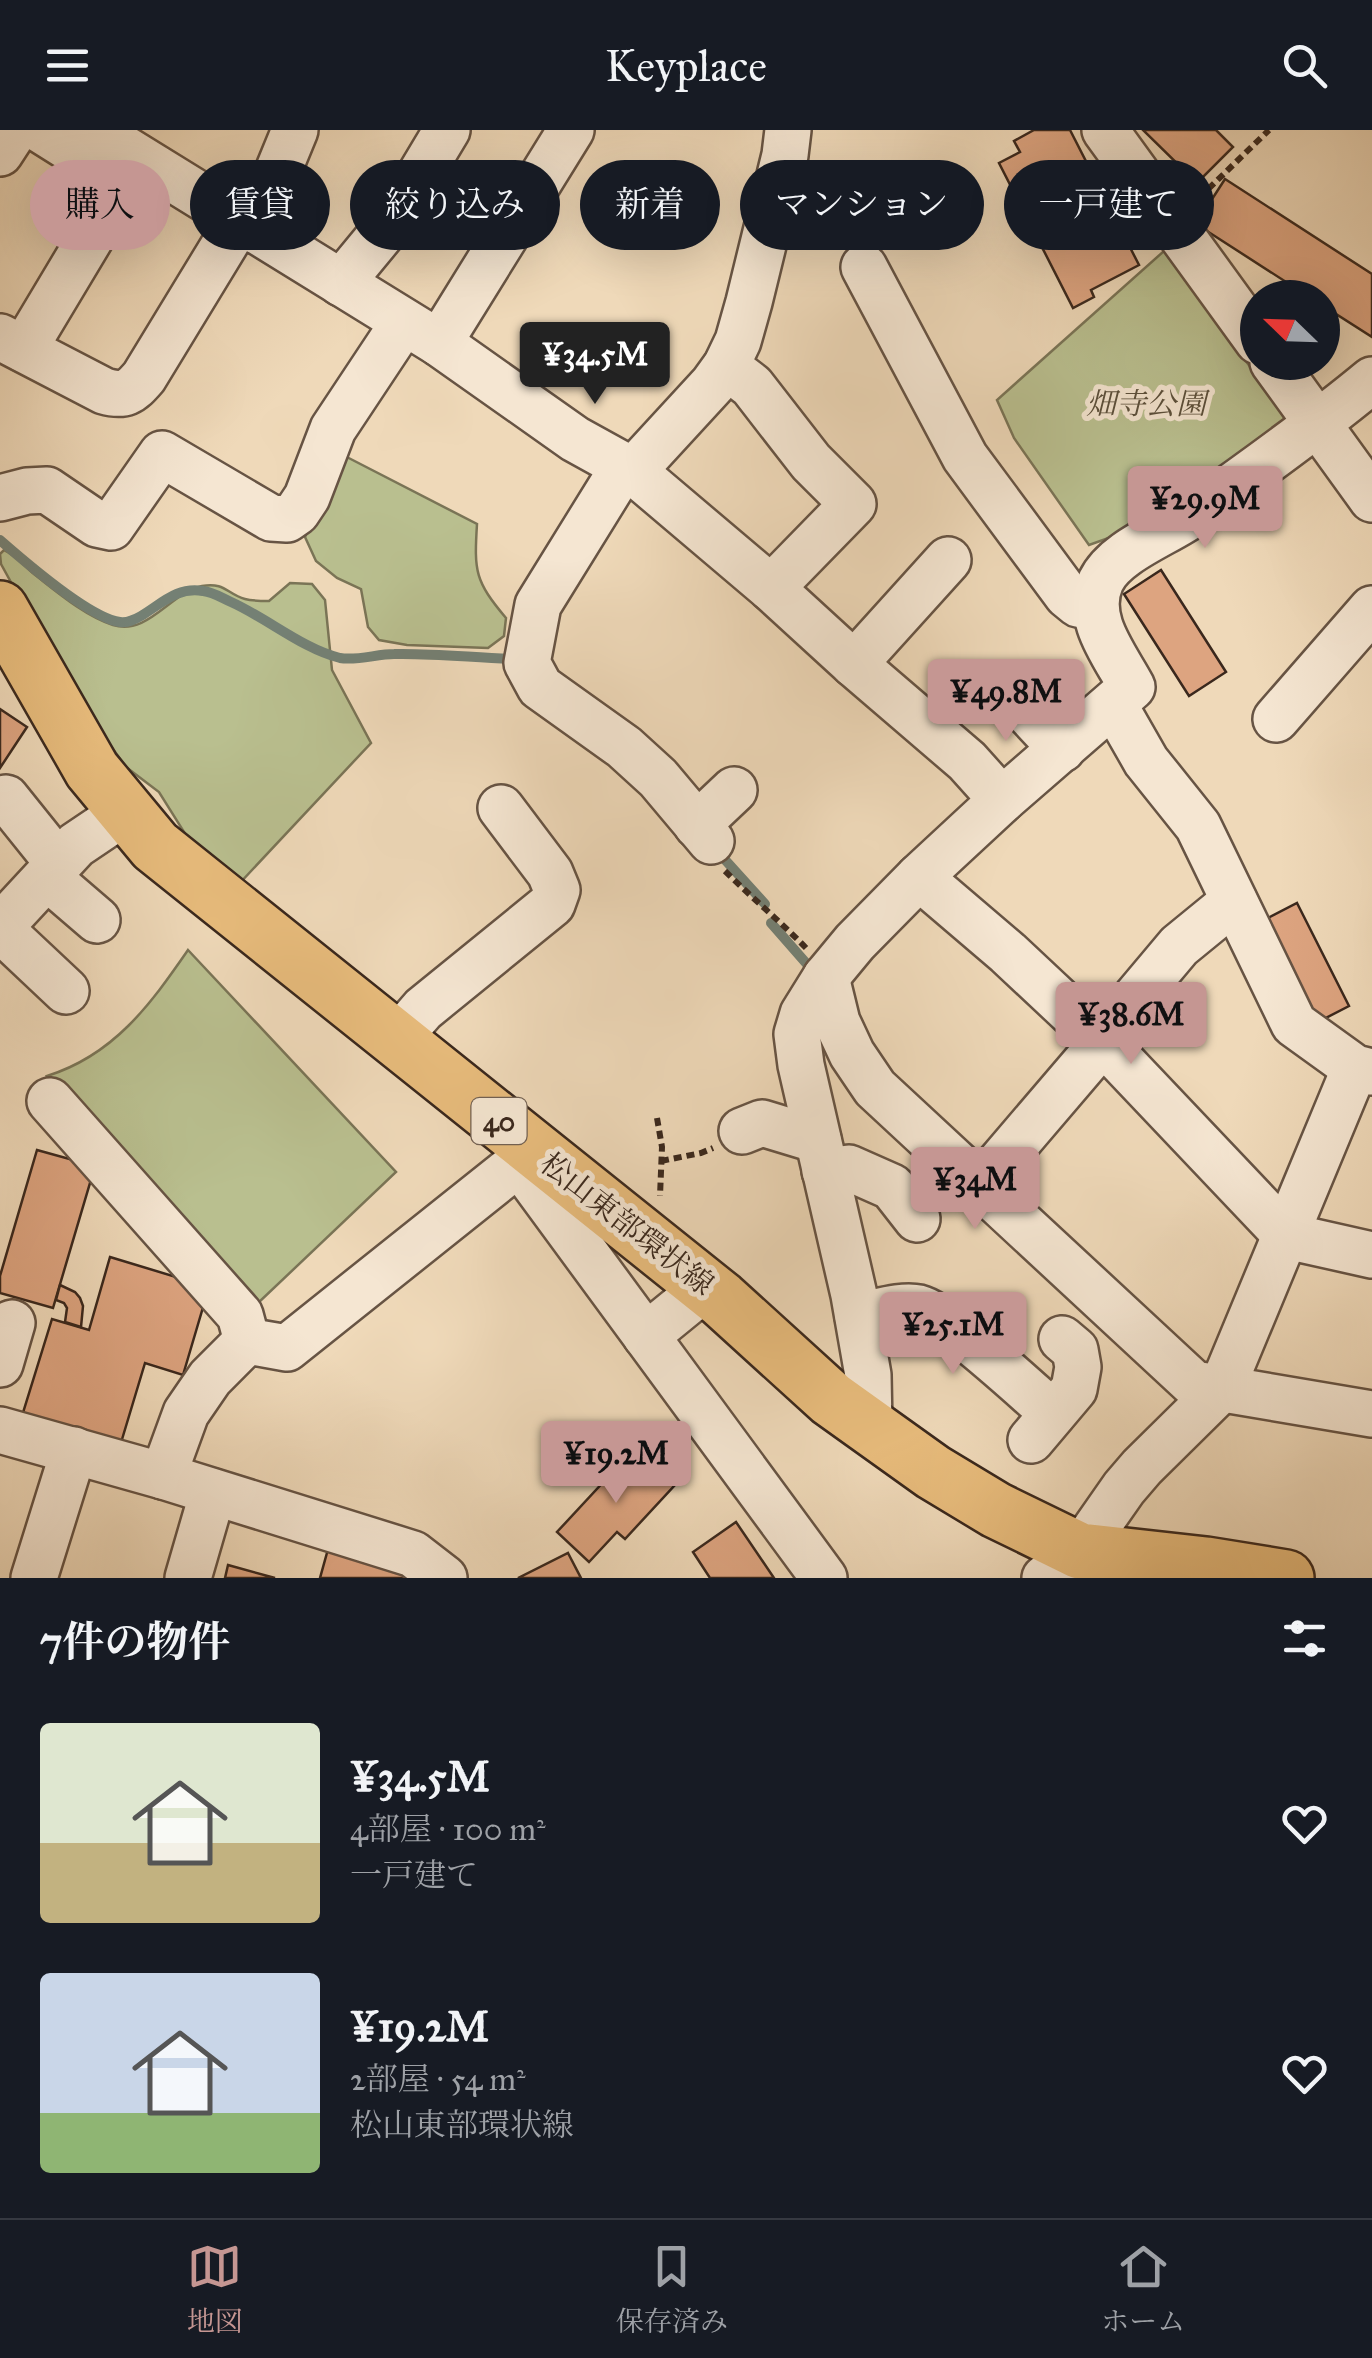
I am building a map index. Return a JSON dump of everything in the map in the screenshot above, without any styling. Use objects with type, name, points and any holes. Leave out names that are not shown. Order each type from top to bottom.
[{"type":"main road","name":"松山東部環状線","points":[[0,609],[92,770],[155,846],[397,1040],[527,1157],[654,1244],[869,1427],[996,1510],[1062,1565],[1206,1565],[1286,1578]]},
{"type":"street","points":[[0,153],[16,130]]},
{"type":"street","points":[[40,130],[143,158]]},
{"type":"street","points":[[94,130],[143,158],[190,194]]},
{"type":"street","points":[[279,160],[295,130]]},
{"type":"street","points":[[341,284],[394,220],[446,130]]},
{"type":"street","points":[[0,498],[47,490],[97,524],[111,527],[162,454],[271,518],[286,519],[297,512],[307,497],[333,428],[422,332],[571,130]]},
{"type":"street","points":[[734,790],[704,833],[658,778],[624,747],[540,687],[527,663],[538,605],[629,469],[726,366],[749,302],[788,130]]},
{"type":"street","points":[[1105,130],[1127,160]]},
{"type":"street","points":[[143,158],[12,343],[104,391],[117,395],[132,390],[227,250]]},
{"type":"street","points":[[274,250],[422,332],[575,438],[629,469],[772,588],[967,761],[1002,800]]},
{"type":"street","points":[[1192,250],[1240,316]]},
{"type":"street","points":[[870,294],[965,456],[1067,595],[1078,604],[1096,607]]},
{"type":"street","points":[[726,366],[752,386],[810,462],[853,504],[772,588]]},
{"type":"street","points":[[1286,380],[1372,499]]},
{"type":"street","points":[[869,1427],[868,1375],[858,1316],[801,1065],[797,1034],[803,1014],[854,942],[919,877],[1132,687],[1099,630],[1096,607],[1101,581],[1117,561],[1188,518],[1318,425],[1372,380]]},
{"type":"street","points":[[854,664],[948,560]]},
{"type":"street","points":[[1276,718],[1372,608]]},
{"type":"street","points":[[1005,688],[1062,750]]},
{"type":"street","points":[[1062,1565],[1124,1488],[1222,1388],[1286,1236],[1364,1070],[1294,1024],[1198,826],[1146,761],[1114,705]]},
{"type":"street","points":[[6,798],[53,870],[97,920]]},
{"type":"street","points":[[397,1040],[422,1010],[552,904],[557,890],[550,873],[501,808]]},
{"type":"street","points":[[66,992],[0,928],[76,845],[125,812]]},
{"type":"street","points":[[919,877],[1008,952],[1103,1042],[1286,1236],[1372,1256]]},
{"type":"street","points":[[980,1186],[1179,946],[1234,900]]},
{"type":"street","points":[[826,978],[837,1022],[875,1088],[1194,1384],[1372,1414]]},
{"type":"street","points":[[50,1101],[240,1315],[248,1341]]},
{"type":"street","points":[[742,1131],[762,1123],[822,1156],[892,1187],[917,1219]]},
{"type":"street","points":[[248,1341],[287,1348],[527,1157],[646,1336],[824,1578]]},
{"type":"street","points":[[646,1336],[706,1287]]},
{"type":"street","points":[[858,1316],[910,1307],[924,1309],[963,1336],[1042,1426],[1074,1389],[1078,1367],[1075,1350],[1062,1338]]},
{"type":"street","points":[[164,1476],[186,1413],[210,1378],[248,1341]]},
{"type":"street","points":[[0,1430],[414,1554],[444,1578]]},
{"type":"street","points":[[34,1578],[74,1450]]},
{"type":"street","points":[[188,1578],[213,1492]]},
{"type":"path","points":[[1214,182],[1269,130]]},
{"type":"path","points":[[704,833],[712,858],[820,962],[826,978]]},
{"type":"path","points":[[654,1244],[665,1221],[659,1189],[662,1147],[657,1118]]},
{"type":"path","points":[[661,1160],[701,1153],[742,1131]]},
{"type":"green space","name":"畑寺公園","points":[[1164,251],[1240,353],[1240,380],[1260,380],[1292,423],[1131,530],[1089,545],[1014,438],[997,400]]},
{"type":"green space","points":[[339,453],[477,524],[479,575],[506,618],[504,636],[488,648],[379,640],[368,627],[361,589],[337,578],[316,561],[305,537]]},
{"type":"green space","points":[[4,550],[82,610],[126,627],[137,625],[202,586],[221,587],[245,599],[269,601],[290,583],[312,584],[325,600],[332,670],[371,743],[237,886],[199,856],[159,792],[126,767],[102,734],[51,655],[1,564],[0,554]]},
{"type":"green space","points":[[188,950],[396,1172],[257,1304],[182,1230],[47,1076],[92,1055],[128,1026]]},
{"type":"building","points":[[1034,130],[1070,130],[1085,160],[1005,160],[1020,152],[1014,141]]},
{"type":"building","points":[[1143,130],[1216,130],[1233,147],[1214,166],[1214,160],[1174,160]]},
{"type":"building","points":[[1225,179],[1372,274],[1372,337],[1340,317],[1340,280],[1283,280],[1214,236],[1214,196]]},
{"type":"building","points":[[1043,250],[1131,250],[1139,265],[1091,290],[1094,297],[1073,308]]},
{"type":"building","points":[[1161,570],[1226,672],[1189,696],[1124,594]]},
{"type":"building","points":[[0,709],[27,727],[0,768]]},
{"type":"building","points":[[1297,903],[1349,1006],[1318,1022],[1266,919]]},
{"type":"building","points":[[37,1150],[95,1166],[53,1308],[0,1293],[0,1276]]},
{"type":"building","points":[[110,1257],[209,1287],[183,1375],[145,1363],[120,1446],[22,1416],[52,1319],[89,1330]]},
{"type":"building","points":[[60,1285],[80,1298],[81,1327],[65,1322],[67,1308],[56,1300]]},
{"type":"building","points":[[634,1449],[674,1486],[625,1539],[617,1532],[589,1562],[557,1532]]},
{"type":"building","points":[[736,1522],[774,1578],[710,1578],[693,1552]]},
{"type":"building","points":[[330,1542],[409,1565],[406,1578],[320,1578]]},
{"type":"building","points":[[568,1553],[581,1578],[518,1578]]},
{"type":"building","points":[[228,1565],[275,1578],[225,1578]]},
{"type":"waterway","points":[[0,540],[75,600],[120,622],[133,620],[170,597],[194,590],[217,595],[312,648],[340,658],[409,654],[516,659]]},
{"type":"waterway","points":[[718,852],[765,904]]},
{"type":"waterway","points":[[771,923],[813,971]]}]
